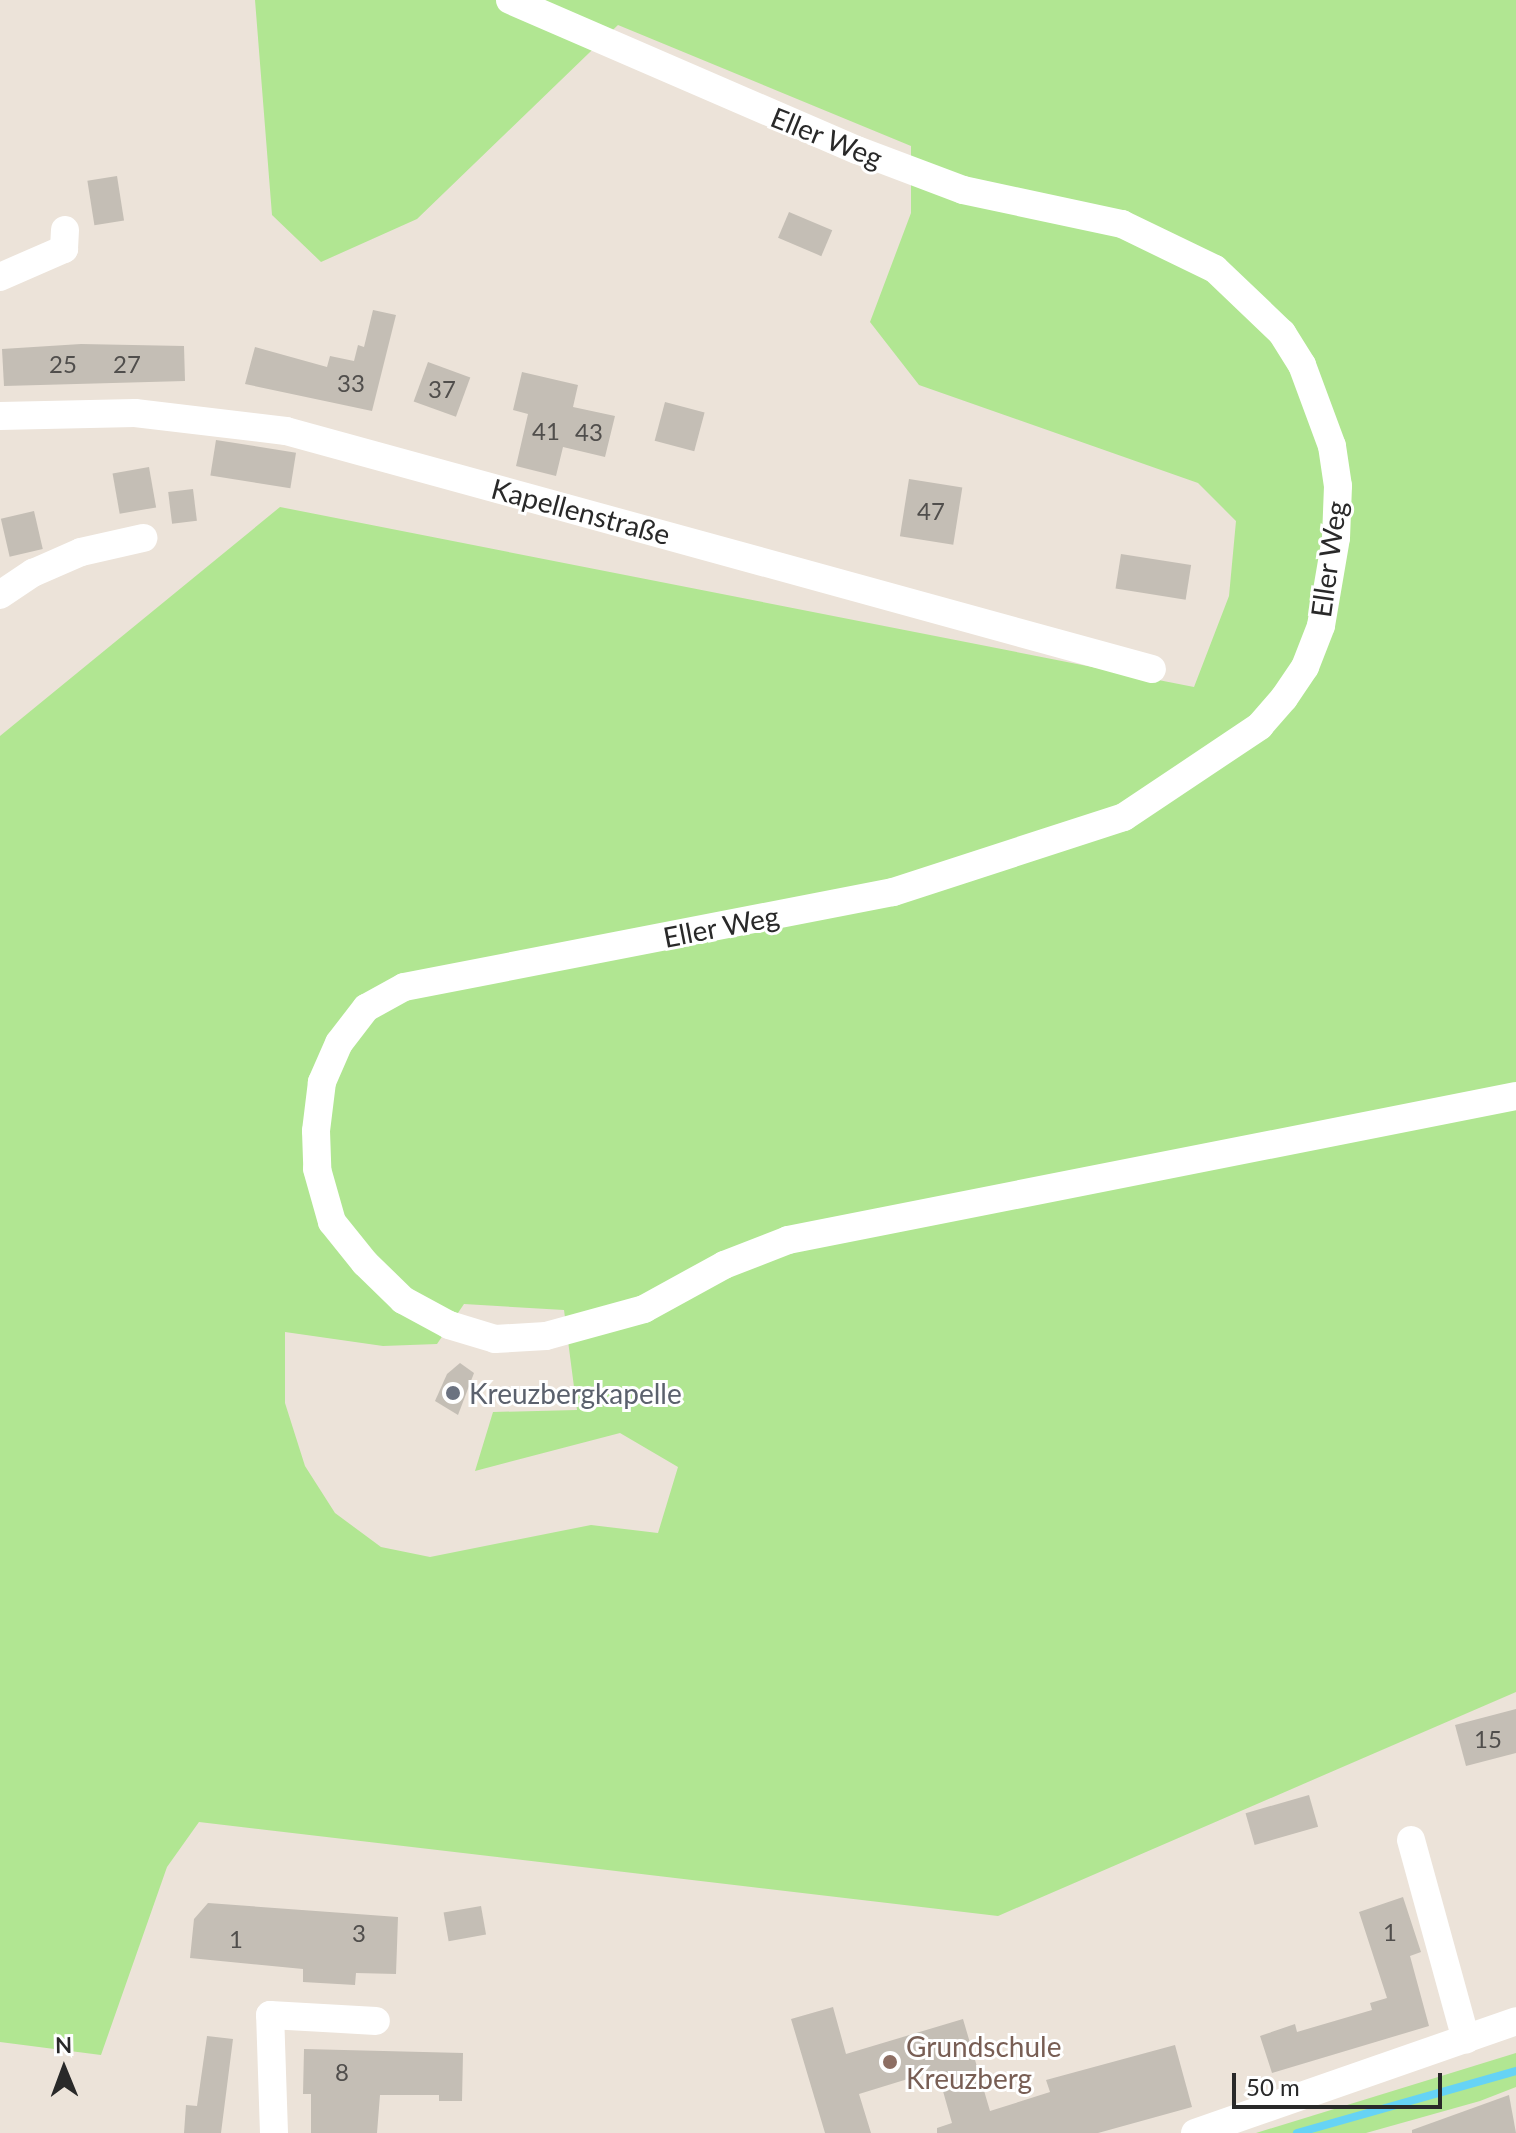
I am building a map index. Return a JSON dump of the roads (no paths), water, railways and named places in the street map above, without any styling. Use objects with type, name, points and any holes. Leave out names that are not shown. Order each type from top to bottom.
[{"type":"street","name":"Eller Weg","points":[[510,0],[857,150],[963,190],[1122,224],[1215,269],[1282,333],[1302,365],[1332,446],[1338,486],[1335,551],[1321,626],[1305,667],[1284,698],[1237,743],[1124,817],[893,892],[404,987],[366,1008],[339,1043],[322,1082],[316,1131],[317,1169],[332,1222],[365,1263],[403,1300],[449,1325],[495,1339],[546,1336],[644,1309],[724,1265],[788,1240],[1516,1096]]},
{"type":"street","points":[[0,277],[64,249],[65,230]]},
{"type":"street","name":"Kapellenstraße","points":[[0,416],[135,413],[286,431],[1152,669]]},
{"type":"street","points":[[0,595],[33,573],[81,552],[143,538]]},
{"type":"street","points":[[1411,1840],[1466,2040]]},
{"type":"street","points":[[274,2133],[270,2015],[376,2021]]},
{"type":"street","points":[[1195,2133],[1516,2021]]},
{"type":"waterway","points":[[1297,2133],[1516,2071]]},
{"type":"place","name":"Kreuzbergkapelle","points":[[453,1393]]},
{"type":"place","name":"Grundschule Kreuzberg","points":[[890,2062]]}]
